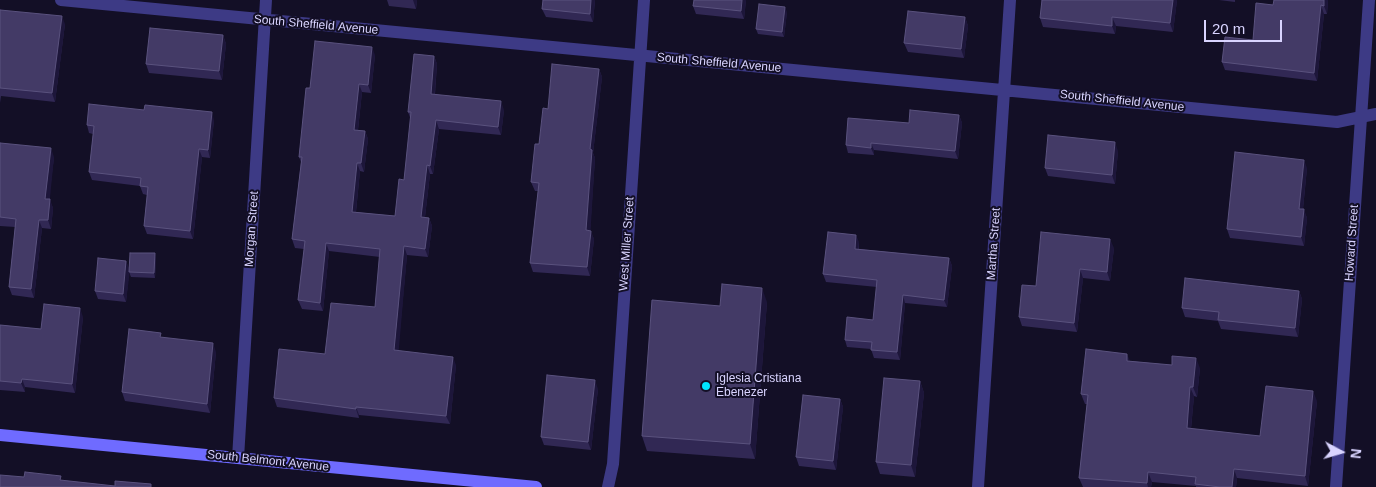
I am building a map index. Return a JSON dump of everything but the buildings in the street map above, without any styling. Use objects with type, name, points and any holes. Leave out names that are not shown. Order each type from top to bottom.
[{"type":"main road","name":"South Belmont Avenue","points":[[0,435],[536,487]]},
{"type":"street","name":"South Sheffield Avenue","points":[[61,0],[1337,122],[1376,114]]},
{"type":"street","name":"Morgan Street","points":[[238,458],[266,0]]},
{"type":"street","name":"West Miller Street","points":[[608,487],[613,464],[644,0]]},
{"type":"street","name":"Martha Street","points":[[978,487],[1010,0]]},
{"type":"street","name":"Howard Street","points":[[1336,487],[1369,0]]},
{"type":"place","name":"Iglesia Cristiana Ebenezer","points":[[706,386]]}]
